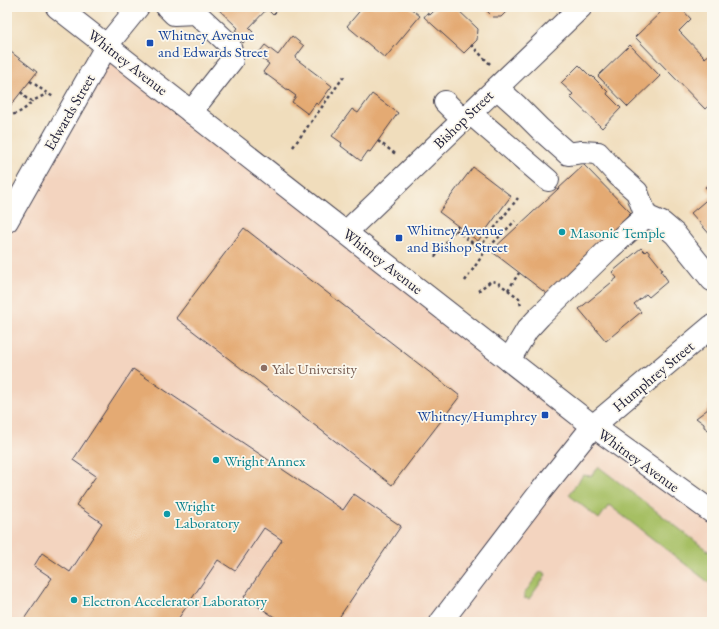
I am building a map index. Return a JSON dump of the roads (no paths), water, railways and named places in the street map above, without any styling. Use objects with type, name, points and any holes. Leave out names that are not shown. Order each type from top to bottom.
[{"type":"main road","name":"Whitney Avenue","points":[[57,7],[593,426],[712,512]]},
{"type":"main road","name":"Edwards Street","points":[[7,220],[107,46],[138,7]]},
{"type":"main road","points":[[167,7],[174,14],[196,13],[229,44],[231,51],[232,60],[191,112]]},
{"type":"main road","name":"Bishop Street","points":[[346,232],[581,7]]},
{"type":"main road","points":[[497,88],[568,154],[582,152],[598,153],[618,175],[637,192],[646,216],[662,223],[675,234],[712,280]]},
{"type":"main road","points":[[445,102],[466,116],[548,180]]},
{"type":"main road","points":[[509,360],[527,330],[540,316],[610,248],[646,216]]},
{"type":"main road","name":"Humphrey Street","points":[[441,622],[541,491],[593,426],[712,326]]},
{"type":"place","name":"Whitney Avenue and Edwards Street","points":[[150,43]]},
{"type":"place","name":"Masonic Temple","points":[[562,232]]},
{"type":"place","name":"Whitney Avenue and Bishop Street","points":[[399,238]]},
{"type":"place","name":"Yale University","points":[[264,368]]},
{"type":"place","name":"Whitney/Humphrey","points":[[545,415]]},
{"type":"place","name":"Wright Annex","points":[[216,460]]},
{"type":"place","name":"Wright Laboratory","points":[[167,514]]},
{"type":"place","name":"Electron Accelerator Laboratory","points":[[74,600]]}]
